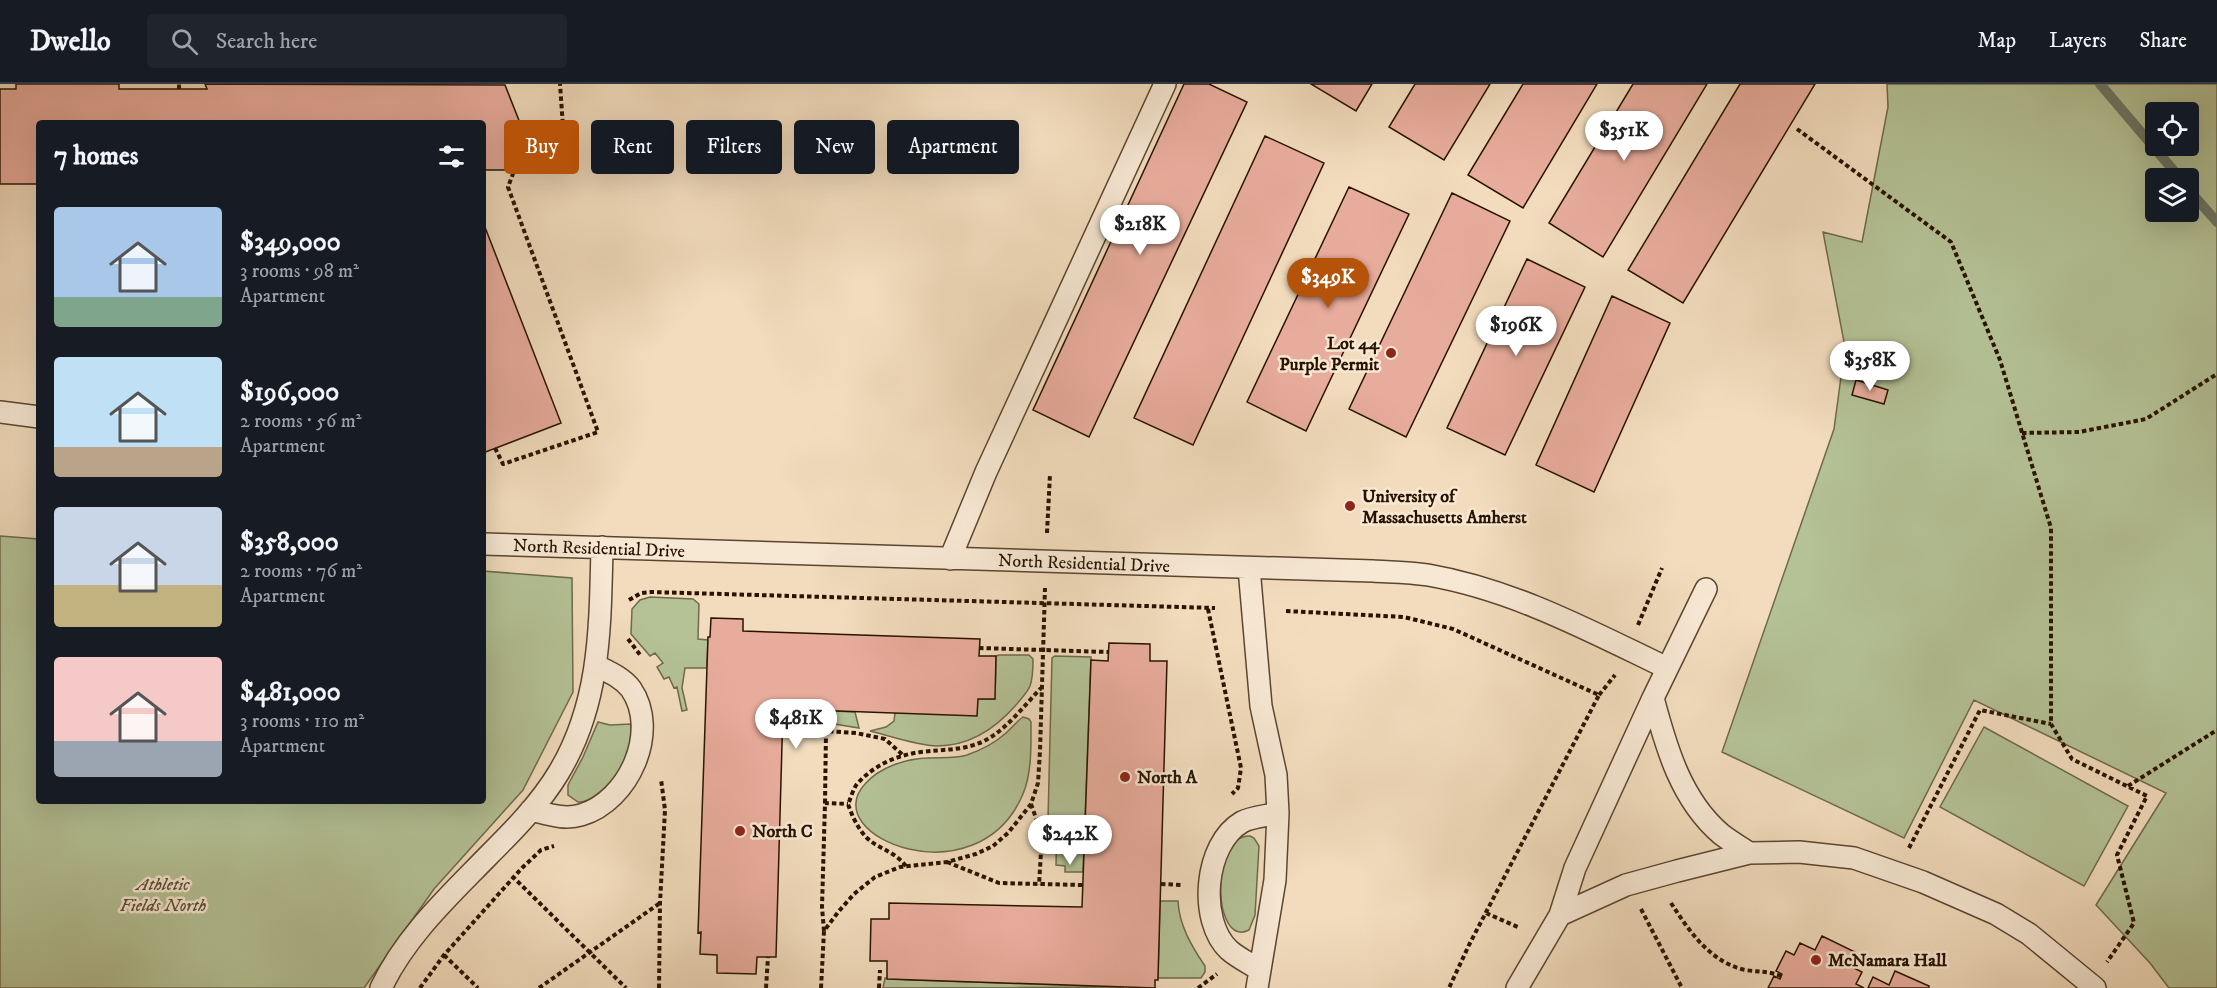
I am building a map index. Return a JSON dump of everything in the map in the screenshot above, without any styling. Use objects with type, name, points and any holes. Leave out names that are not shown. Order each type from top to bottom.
[{"type":"lane","points":[[950,559],[986,472],[1164,84]]},
{"type":"lane","points":[[0,412],[36,417]]},
{"type":"lane","name":"North Residential Drive","points":[[486,544],[1373,571],[1427,575],[1479,586],[1534,605],[1667,668]]},
{"type":"lane","points":[[381,988],[388,972],[428,919],[531,810],[559,772],[578,736],[597,666],[602,548]]},
{"type":"lane","points":[[1249,568],[1261,706],[1276,776],[1278,813],[1275,880],[1258,979]]},
{"type":"lane","points":[[1517,988],[1560,915],[1575,868],[1706,589]]},
{"type":"lane","points":[[531,810],[560,817],[581,815],[597,807],[617,791],[638,755],[642,719],[639,705],[631,689],[622,679],[597,666]]},
{"type":"lane","points":[[1653,698],[1668,753],[1685,790],[1708,821],[1722,835],[1749,853]]},
{"type":"lane","points":[[1258,979],[1228,949],[1214,925],[1208,889],[1214,857],[1229,834],[1242,822],[1278,813]]},
{"type":"lane","points":[[1560,915],[1626,885],[1749,853],[1799,852],[1854,858],[1923,882],[1996,914],[2029,934],[2093,986]]},
{"type":"path","points":[[495,448],[503,464],[598,432],[508,188],[531,126],[563,127],[560,84]]},
{"type":"path","points":[[1797,129],[1951,242],[2000,360],[2050,528],[2051,724],[2072,759],[2147,796],[2117,855],[2134,923],[2093,986]]},
{"type":"path","points":[[2022,433],[2079,432],[2146,419],[2217,374]]},
{"type":"path","points":[[1047,541],[1050,474]]},
{"type":"path","points":[[1636,631],[1662,568]]},
{"type":"path","points":[[824,931],[839,911],[874,877],[906,866],[947,862],[976,854],[993,846],[1008,833],[1030,804],[1038,783],[1046,581]]},
{"type":"path","points":[[627,608],[630,599],[641,593],[651,592],[1215,608]]},
{"type":"path","points":[[1208,609],[1241,768],[1238,788],[1226,799]]},
{"type":"path","points":[[1286,611],[1404,617],[1453,629],[1599,696]]},
{"type":"path","points":[[624,633],[643,659]]},
{"type":"path","points":[[979,648],[1108,652]]},
{"type":"path","points":[[1449,988],[1486,912],[1599,696],[1617,673]]},
{"type":"path","points":[[906,866],[897,855],[867,838],[854,821],[848,804],[856,785],[874,769],[892,758],[921,752],[964,748],[986,740],[1004,726],[1042,687]]},
{"type":"path","points":[[1896,872],[1980,710],[2051,724]]},
{"type":"path","points":[[782,730],[856,733],[885,739],[904,756]]},
{"type":"path","points":[[2127,786],[2217,730]]},
{"type":"path","points":[[821,988],[824,931],[822,907],[826,731]]},
{"type":"path","points":[[656,786],[664,769]]},
{"type":"path","points":[[659,988],[660,903],[665,810],[661,778]]},
{"type":"path","points":[[825,803],[848,804]]},
{"type":"path","points":[[1030,804],[1042,835],[1039,885]]},
{"type":"path","points":[[420,988],[444,954],[513,878],[541,850],[563,844]]},
{"type":"path","points":[[947,862],[999,883],[1083,885]]},
{"type":"path","points":[[504,870],[626,988]]},
{"type":"path","points":[[1184,894],[1185,875]]},
{"type":"path","points":[[1161,884],[1184,885]]},
{"type":"path","points":[[1670,902],[1702,945],[1718,958],[1745,970],[1769,971],[1781,976]]},
{"type":"path","points":[[538,988],[660,903]]},
{"type":"path","points":[[1638,903],[1682,988]]},
{"type":"path","points":[[1486,912],[1528,932]]},
{"type":"path","points":[[444,954],[478,988]]},
{"type":"path","points":[[766,988],[768,957]]},
{"type":"path","points":[[1213,964],[1222,979]]},
{"type":"path","points":[[879,970],[879,988]]},
{"type":"path","points":[[1198,988],[1219,973]]},
{"type":"green space","points":[[1887,84],[2217,84],[2217,988],[2169,988],[2150,963],[2096,905],[2166,793],[1974,700],[1904,838],[1722,752],[1834,429],[1845,347],[1823,232],[1862,242],[1888,107]]},
{"type":"green space","name":"Athletic Fields North","points":[[0,536],[36,539],[36,804],[486,804],[486,571],[572,578],[573,692],[523,790],[434,889],[364,988],[0,988]]},
{"type":"green space","points":[[650,597],[693,599],[699,604],[698,639],[708,640],[707,668],[685,668],[682,688],[687,710],[682,711],[677,687],[674,688],[669,677],[664,679],[657,667],[663,663],[655,653],[650,656],[631,634],[632,609],[640,600]]},
{"type":"green space","points":[[1029,655],[1033,659],[1032,680],[1016,705],[990,729],[960,743],[937,746],[870,731],[886,727],[894,721],[895,713],[978,699],[995,699],[996,656]]},
{"type":"green space","points":[[1055,656],[1091,657],[1083,872],[1065,872],[1065,866],[1056,865],[1057,820],[1048,819],[1052,658]]},
{"type":"green space","points":[[783,709],[855,712],[859,728],[828,723],[782,721]]},
{"type":"green space","points":[[1023,717],[1031,722],[1028,777],[1023,794],[1001,826],[972,845],[940,852],[909,849],[882,839],[863,823],[856,804],[865,784],[878,773],[910,760],[967,755],[997,740]]},
{"type":"green space","points":[[598,722],[610,725],[631,724],[629,750],[615,777],[608,785],[586,801],[578,802],[568,795],[568,785]]},
{"type":"green space","points":[[1984,727],[2128,806],[2084,886],[1940,807]]},
{"type":"green space","points":[[1250,836],[1259,846],[1255,915],[1249,930],[1237,931],[1228,923],[1223,908],[1222,870],[1227,853],[1237,841]]},
{"type":"green space","points":[[1160,901],[1178,901],[1184,927],[1205,966],[1205,972],[1201,978],[1158,978]]},
{"type":"green space","points":[[885,978],[910,980],[1124,987],[883,988]]},
{"type":"building","points":[[16,84],[119,84],[119,89],[207,89],[205,84],[505,85],[519,120],[504,120],[504,170],[486,170],[486,120],[36,120],[36,184],[0,184],[0,89],[16,89]]},
{"type":"building","points":[[1184,84],[1209,84],[1247,102],[1089,437],[1033,410]]},
{"type":"building","points":[[1311,84],[1372,84],[1356,111]]},
{"type":"building","points":[[1415,84],[1490,84],[1444,160],[1389,127]]},
{"type":"building","points":[[1523,84],[1597,84],[1523,208],[1468,175]]},
{"type":"building","points":[[1633,84],[1707,84],[1603,257],[1549,223]]},
{"type":"building","points":[[1740,84],[1815,84],[1683,303],[1628,270]]},
{"type":"building","points":[[1265,136],[1324,163],[1193,445],[1134,418]]},
{"type":"building","points":[[1349,187],[1409,214],[1306,431],[1247,402]]},
{"type":"building","points":[[1452,193],[1510,221],[1406,437],[1349,409]]},
{"type":"building","points":[[486,230],[561,423],[486,452]]},
{"type":"building","points":[[1527,259],[1585,287],[1505,455],[1447,428]]},
{"type":"building","points":[[1612,296],[1670,323],[1594,492],[1536,465]]},
{"type":"building","points":[[1856,380],[1888,390],[1884,404],[1852,395]]},
{"type":"building","name":"North C","points":[[711,618],[743,619],[743,631],[980,639],[979,656],[996,656],[995,699],[978,699],[977,716],[783,709],[776,957],[757,957],[756,974],[717,973],[717,955],[700,954],[701,932],[698,933],[708,637],[710,637]]},
{"type":"building","name":"North A","points":[[1109,643],[1150,644],[1150,661],[1167,661],[1158,980],[1155,980],[1155,988],[887,979],[887,961],[870,961],[871,919],[889,919],[889,903],[1082,907],[1091,660],[1108,661]]},
{"type":"building","name":"McNamara Hall","points":[[1822,936],[1855,952],[1848,965],[1862,972],[1856,984],[1864,988],[1768,988],[1774,976],[1780,979],[1782,974],[1776,971],[1786,951],[1794,955],[1800,943],[1815,950]]},
{"type":"building","name":"McNamara Hall","points":[[1895,971],[1929,988],[1868,988],[1873,977],[1889,985]]},
{"type":"waterway","points":[[2100,84],[2171,168]]},
{"type":"waterway","points":[[2199,202],[2217,222]]},
{"type":"place","name":"Lot 44 Purple Permit","points":[[1391,353]]},
{"type":"place","name":"University of Massachusetts Amherst","points":[[1350,506]]},
{"type":"place","name":"North A","points":[[1125,777]]},
{"type":"place","name":"North C","points":[[740,831]]},
{"type":"place","name":"McNamara Hall","points":[[1816,960]]}]
